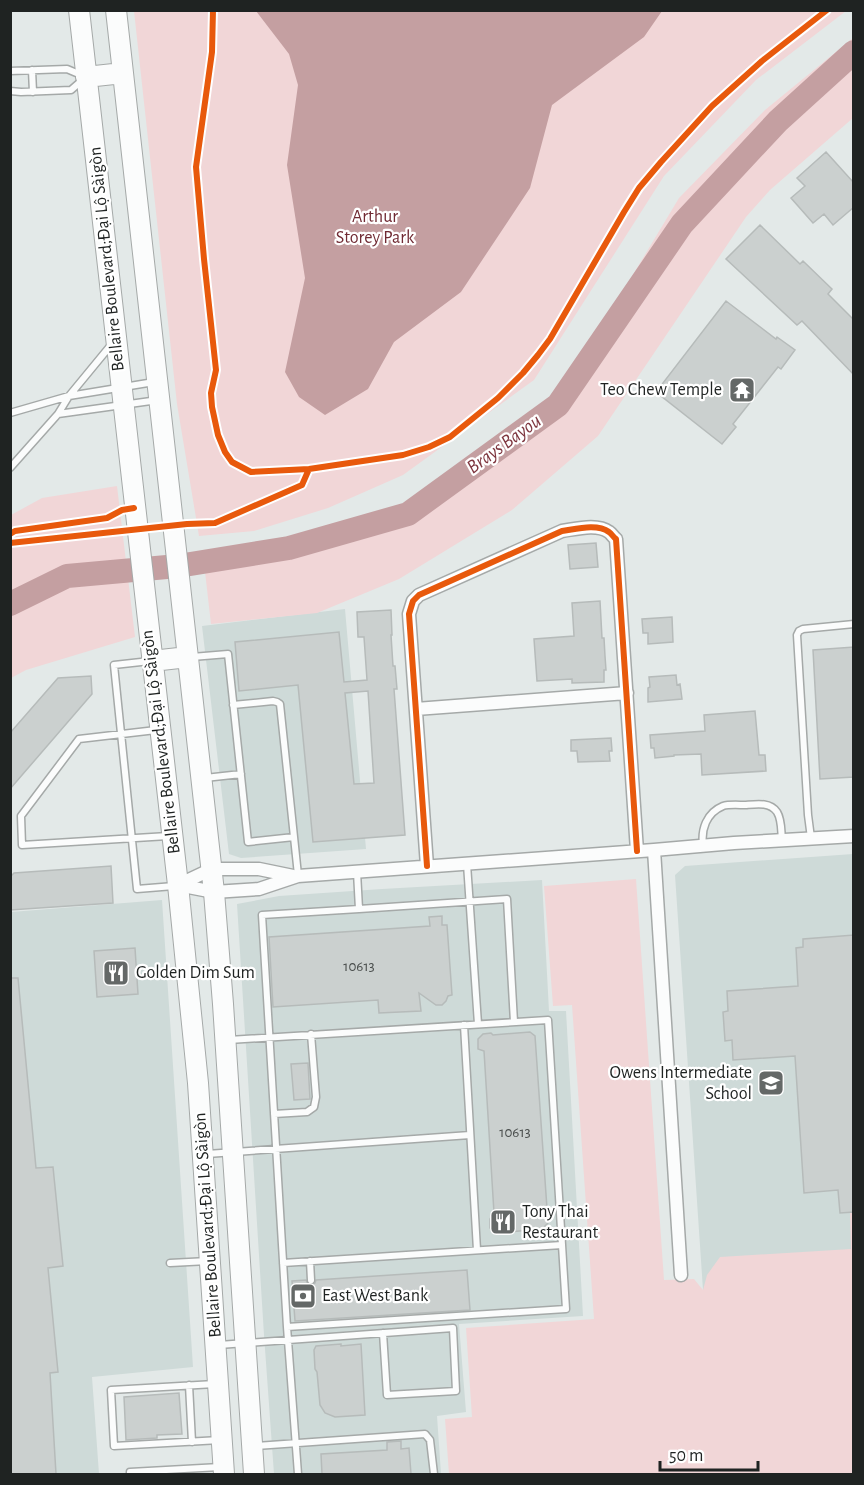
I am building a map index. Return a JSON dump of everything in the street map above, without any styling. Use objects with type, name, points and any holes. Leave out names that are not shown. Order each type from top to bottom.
[{"type":"main road","name":"Bellaire Boulevard;Đại Lộ Sàigòn","points":[[79,10],[178,885],[198,1083],[224,1471]]},
{"type":"main road","name":"Bellaire Boulevard;Đại Lộ Sàigòn","points":[[116,10],[212,869],[254,1474]]},
{"type":"main road","points":[[86,77],[123,73]]},
{"type":"main road","points":[[152,661],[188,657]]},
{"type":"street","points":[[427,866],[409,614],[413,601],[419,595],[562,531],[588,528],[608,531],[616,539],[637,851]]},
{"type":"street","points":[[416,709],[627,693]]},
{"type":"street","points":[[178,885],[212,869],[259,869],[296,876],[854,836]]},
{"type":"street","points":[[654,850],[681,1275]]},
{"type":"street","points":[[178,885],[214,892],[259,889],[296,876]]},
{"type":"lane","points":[[10,71],[68,69],[86,77],[71,90],[10,92]]},
{"type":"lane","points":[[32,70],[33,92]]},
{"type":"lane","points":[[10,468],[58,414],[69,396],[116,340]]},
{"type":"lane","points":[[10,413],[69,396],[122,396],[159,391]]},
{"type":"lane","points":[[58,414],[122,396],[159,391]]},
{"type":"lane","points":[[811,838],[797,635],[803,629],[854,624]]},
{"type":"lane","points":[[188,657],[228,654],[248,842],[294,837]]},
{"type":"lane","points":[[152,661],[114,664],[137,889],[178,885]]},
{"type":"lane","points":[[233,705],[273,701],[280,704],[296,876]]},
{"type":"lane","points":[[160,730],[79,740],[21,816],[22,845],[172,836]]},
{"type":"lane","points":[[202,779],[241,774]]},
{"type":"lane","points":[[704,845],[702,834],[705,824],[714,811],[724,805],[765,804],[772,807],[780,819],[782,840]]},
{"type":"lane","points":[[467,864],[478,1024]]},
{"type":"lane","points":[[357,872],[359,909]]},
{"type":"lane","points":[[298,1474],[286,1327],[262,915],[507,898],[514,1022]]},
{"type":"lane","points":[[225,1040],[548,1020],[566,1309],[286,1327]]},
{"type":"lane","points":[[464,1025],[477,1250]]},
{"type":"lane","points":[[274,1114],[307,1112],[314,1107],[316,1098],[311,1035]]},
{"type":"lane","points":[[203,1154],[470,1135]]},
{"type":"lane","points":[[283,1263],[562,1245]]},
{"type":"lane","points":[[170,1263],[210,1261]]},
{"type":"lane","points":[[310,1261],[311,1280]]},
{"type":"lane","points":[[286,1312],[294,1311]]},
{"type":"lane","points":[[216,1345],[287,1340],[383,1333],[453,1328],[456,1391],[387,1395],[383,1333]]},
{"type":"lane","points":[[218,1383],[111,1390],[114,1446],[222,1440]]},
{"type":"lane","points":[[189,1385],[192,1442]]},
{"type":"lane","points":[[252,1446],[425,1434],[430,1440],[434,1474]]},
{"type":"lane","points":[[130,1474],[130,1472],[224,1471]]},
{"type":"shaded area","points":[[256,11],[662,11],[644,37],[552,105],[530,188],[461,292],[394,342],[368,389],[325,415],[299,397],[285,372],[305,278],[287,165],[298,85],[289,54]]},
{"type":"shaded area","points":[[345,609],[366,849],[241,858],[229,854],[202,626]]},
{"type":"shaded area","name":"Owens Intermediate School","points":[[853,854],[853,1474],[703,1290],[675,875],[685,866]]},
{"type":"shaded area","points":[[542,880],[549,1011],[566,1011],[583,1316],[459,1324],[466,1412],[437,1416],[441,1474],[274,1474],[237,904],[279,896]]},
{"type":"shaded area","points":[[162,900],[193,1367],[92,1377],[99,1474],[11,1474],[11,912]]},
{"type":"green space","name":"Arthur Storey Park","points":[[134,11],[846,11],[756,80],[664,176],[534,380],[403,475],[328,508],[254,531],[199,536],[177,404]]},
{"type":"green space","points":[[853,38],[853,118],[770,190],[746,217],[598,436],[512,510],[399,579],[317,613],[211,624],[204,563],[234,562],[323,540],[404,506],[544,408],[586,353],[679,198],[765,110]]},
{"type":"green space","points":[[117,486],[135,637],[26,670],[11,678],[11,515],[42,498]]},
{"type":"green space","points":[[636,879],[664,1280],[694,1279],[703,1290],[707,1275],[720,1257],[851,1249],[850,1212],[853,1212],[853,1474],[449,1474],[445,1419],[472,1417],[466,1328],[594,1319],[572,1005],[553,1006],[544,886]]},
{"type":"building","points":[[826,152],[854,183],[854,207],[833,225],[824,214],[813,223],[791,198],[805,186],[797,178]]},
{"type":"building","points":[[760,225],[800,264],[803,261],[832,289],[828,294],[854,320],[854,375],[802,321],[797,325],[726,259]]},
{"type":"building","points":[[726,301],[776,339],[777,337],[795,350],[781,369],[778,367],[733,424],[736,427],[722,444],[656,392]]},
{"type":"building","points":[[596,543],[598,567],[570,569],[568,545]]},
{"type":"building","points":[[600,601],[606,670],[604,670],[604,682],[572,683],[572,679],[537,681],[534,639],[574,636],[572,603]]},
{"type":"building","points":[[391,610],[393,666],[395,666],[397,689],[394,689],[405,835],[313,842],[298,685],[239,691],[235,642],[339,632],[344,682],[367,680],[364,637],[358,637],[357,612]],"holes":[[[368,691],[374,783],[354,784],[345,693]]]},
{"type":"building","points":[[672,617],[673,642],[648,644],[648,633],[643,633],[642,619]]},
{"type":"building","points":[[854,647],[854,777],[820,779],[813,650]]},
{"type":"building","points":[[676,675],[682,699],[648,702],[649,677]]},
{"type":"building","points":[[91,676],[92,694],[10,789],[10,733],[58,678]]},
{"type":"building","points":[[755,711],[759,755],[765,755],[766,771],[702,775],[701,754],[655,758],[650,735],[705,731],[704,715]]},
{"type":"building","points":[[611,738],[610,761],[578,762],[577,751],[571,751],[571,740]]},
{"type":"building","points":[[111,866],[113,903],[10,910],[10,877],[14,873]]},
{"type":"building","points":[[442,916],[442,925],[447,925],[452,995],[448,996],[442,1005],[436,1005],[419,993],[421,1011],[379,1013],[378,1000],[273,1007],[269,937],[430,926],[429,917]]},
{"type":"building","points":[[854,935],[854,1212],[840,1213],[838,1190],[804,1193],[795,1056],[733,1060],[732,1040],[725,1041],[723,1012],[728,1011],[727,991],[798,986],[796,948],[803,947],[803,939]]},
{"type":"building","name":"Golden Dim Sum","points":[[135,948],[138,994],[97,997],[94,951]]},
{"type":"building","points":[[10,978],[18,978],[36,1168],[53,1167],[63,1266],[48,1268],[58,1372],[50,1373],[56,1474],[10,1474]]},
{"type":"building","points":[[530,1032],[535,1036],[548,1223],[542,1229],[495,1233],[490,1228],[490,1219],[494,1213],[484,1051],[478,1049],[478,1039],[483,1034]]},
{"type":"building","points":[[308,1063],[310,1099],[294,1100],[291,1064]]},
{"type":"building","points":[[467,1270],[470,1310],[295,1321],[292,1281],[306,1280],[312,1285],[316,1280]]},
{"type":"building","points":[[341,1344],[341,1346],[361,1344],[365,1415],[335,1417],[325,1413],[320,1405],[314,1350],[316,1346]]},
{"type":"building","points":[[179,1393],[182,1434],[126,1440],[124,1397]]},
{"type":"building","points":[[401,1441],[401,1449],[409,1448],[411,1474],[322,1474],[321,1454],[387,1450],[387,1442]]},
{"type":"waterway","name":"Brays Bayou","points":[[10,604],[67,576],[178,566],[289,548],[408,514],[558,405],[682,224],[778,121],[854,52]]},
{"type":"cycle path","points":[[213,10],[212,52],[196,167],[216,370],[211,393],[212,407],[218,435],[225,452],[232,462],[251,472],[309,469],[403,455],[429,447],[450,437],[498,398],[538,355],[550,339],[639,188],[661,162],[712,106],[762,61],[827,10]]},
{"type":"cycle path","points":[[10,543],[215,523],[302,485],[309,469]]},
{"type":"cycle path","points":[[10,534],[15,531],[107,518],[122,510],[134,508]]},
{"type":"cycle path","points":[[427,866],[409,614],[413,601],[419,595],[562,531],[586,527],[604,529],[616,539],[637,851]]},
{"type":"place","name":"Teo Chew Temple","points":[[742,390]]},
{"type":"place","name":"Golden Dim Sum","points":[[116,973]]},
{"type":"place","name":"Owens Intermediate School","points":[[771,1083]]},
{"type":"place","name":"Tony Thai Restaurant","points":[[503,1222]]},
{"type":"place","name":"East West Bank","points":[[303,1296]]}]
